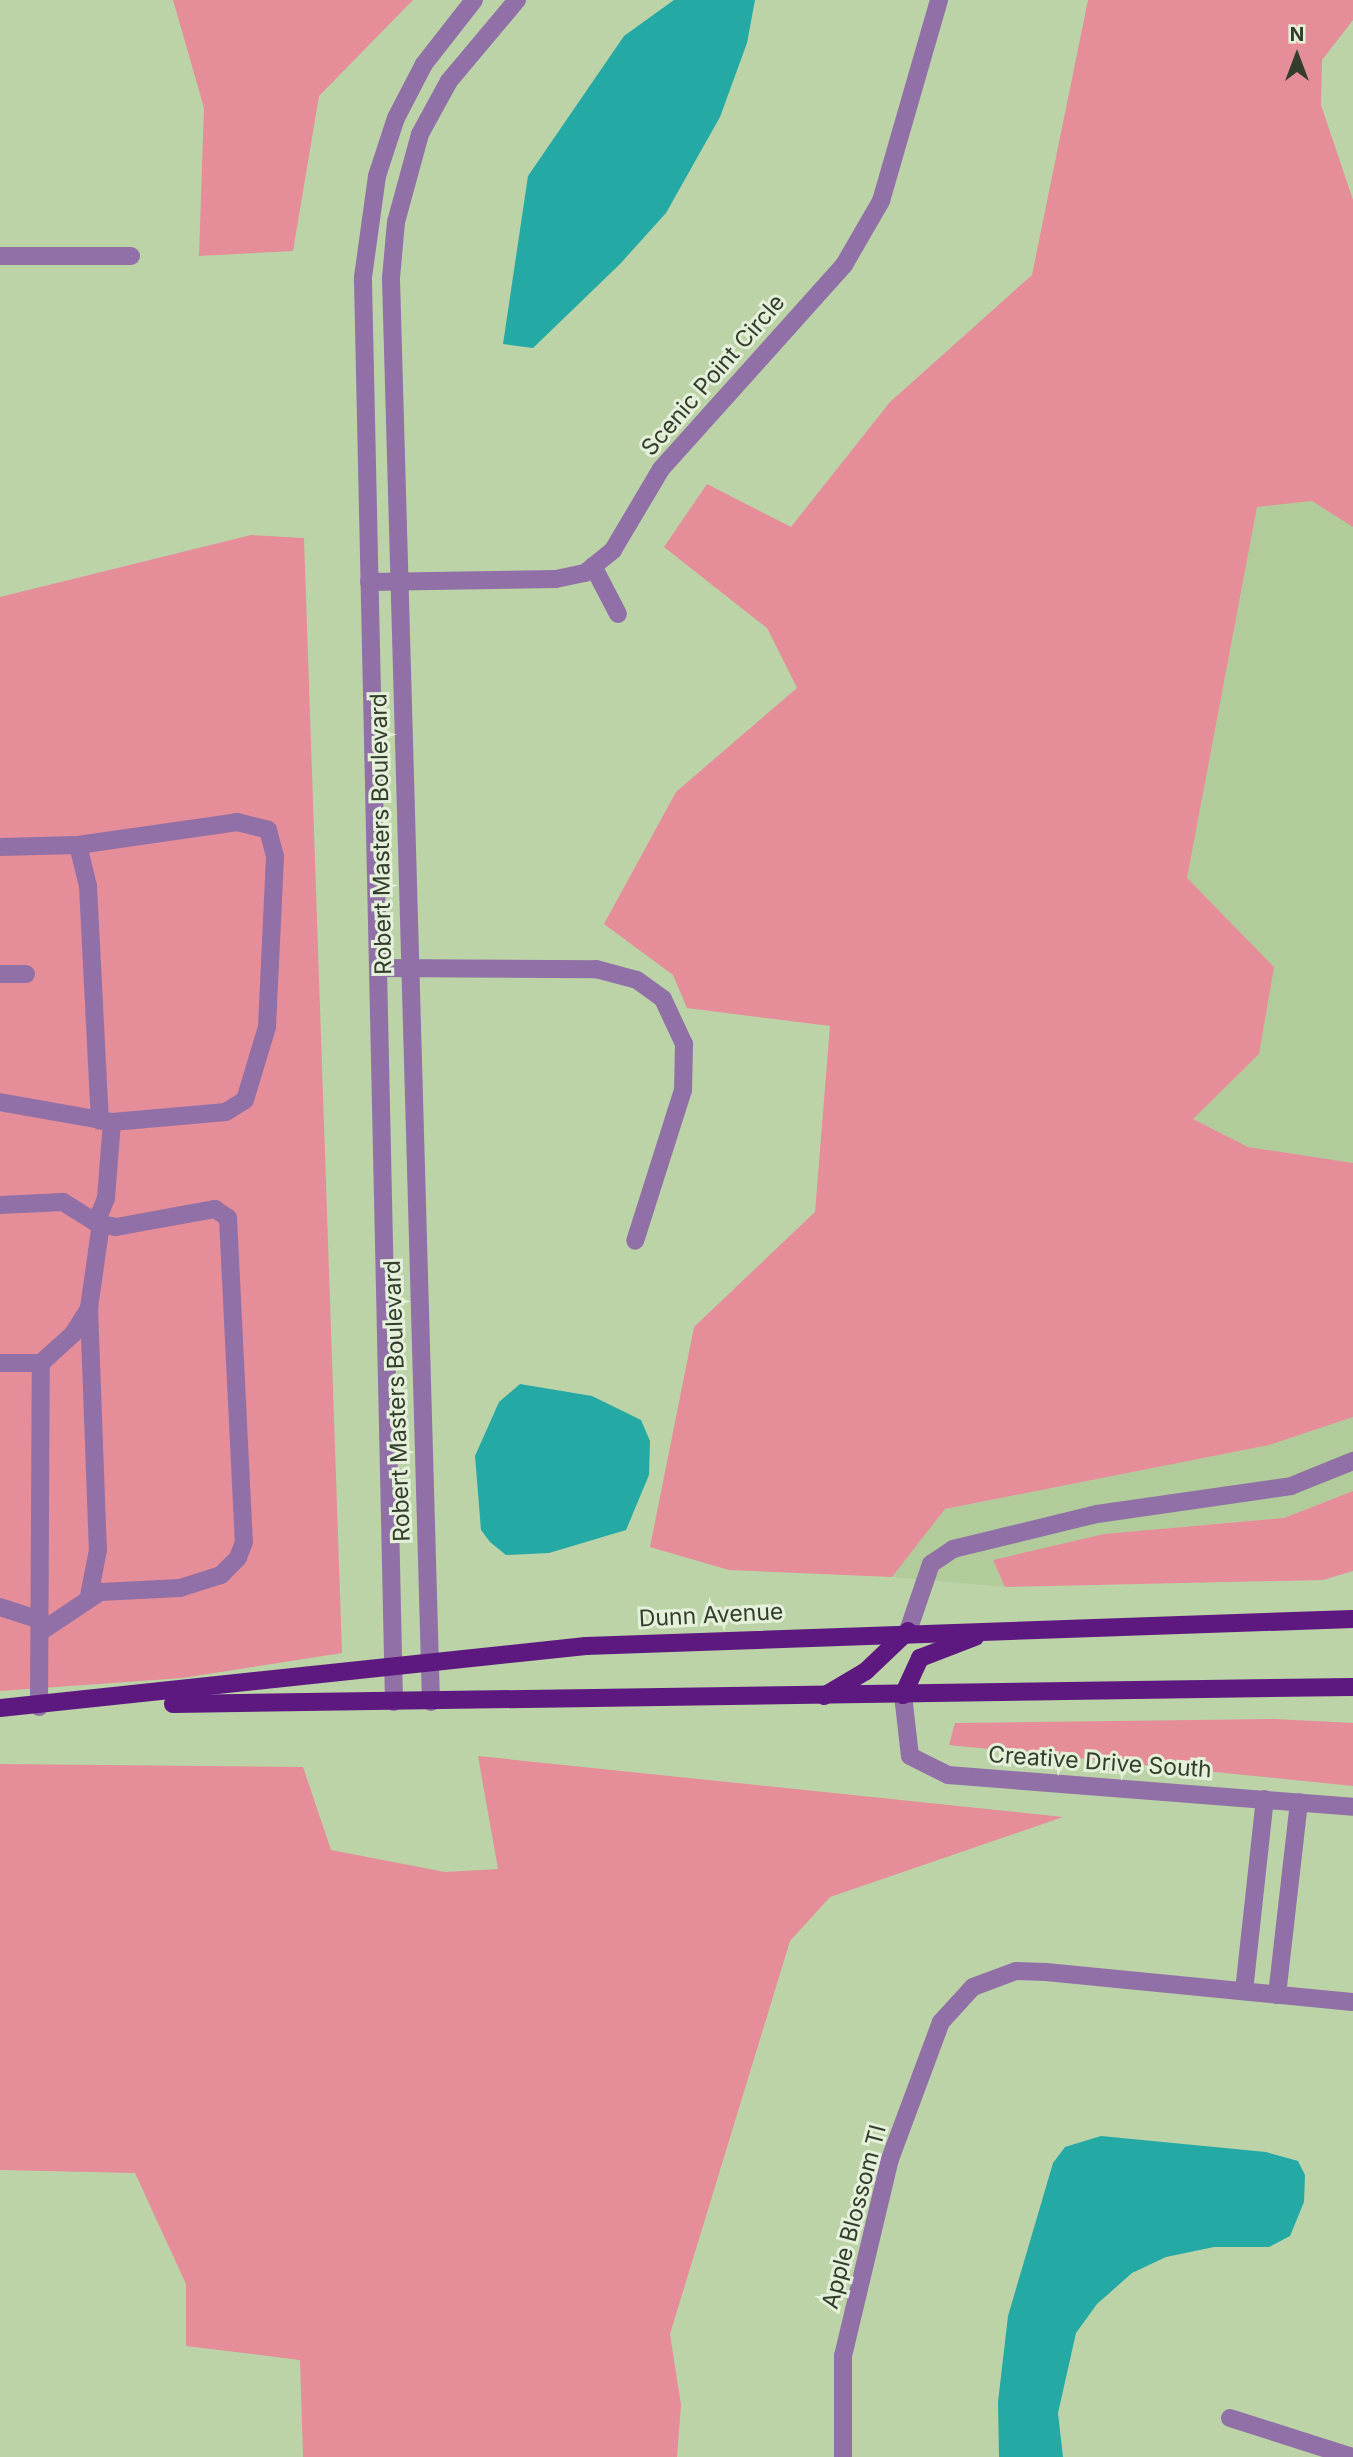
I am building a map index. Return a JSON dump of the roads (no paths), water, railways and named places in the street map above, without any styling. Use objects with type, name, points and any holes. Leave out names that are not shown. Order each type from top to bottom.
[{"type":"main road","name":"Dunn Avenue","points":[[75,1705],[586,1646],[908,1631],[1353,1619]]},
{"type":"main road","points":[[903,1695],[920,1658],[943,1645],[1008,1629]]},
{"type":"main road","points":[[824,1696],[866,1671],[908,1631]]},
{"type":"main road","name":"Dunn Avenue","points":[[0,1708],[1353,1688]]},
{"type":"street","name":"Robert Masters Boulevard","points":[[394,1702],[363,277],[368,222],[396,118],[424,64],[474,0]]},
{"type":"street","name":"Robert Masters Boulevard","points":[[431,1702],[391,278],[404,185],[420,134],[449,81],[517,0]]},
{"type":"street","name":"Scenic Point Circle","points":[[369,582],[556,579],[593,566],[613,550],[661,470],[844,265],[881,201],[939,0]]},
{"type":"street","points":[[0,256],[131,256]]},
{"type":"street","points":[[593,566],[618,614]]},
{"type":"street","points":[[0,848],[78,845],[237,822],[268,830],[275,857],[267,1027],[245,1100],[226,1112],[106,1122],[0,1102]]},
{"type":"street","points":[[78,845],[88,886],[86,945],[106,1122],[106,1198],[98,1224],[89,1308],[98,1550],[89,1597]]},
{"type":"street","points":[[378,968],[596,969],[637,980],[663,999],[684,1044],[683,1090],[635,1241]]},
{"type":"street","points":[[0,974],[26,974]]},
{"type":"street","points":[[0,1205],[63,1202],[98,1224],[215,1209],[228,1218],[244,1542],[231,1567],[206,1581],[89,1597],[40,1626]]},
{"type":"street","points":[[0,1363],[41,1363],[73,1334],[89,1308]]},
{"type":"street","points":[[39,1707],[41,1363]]},
{"type":"street","points":[[908,1631],[931,1564],[953,1549],[1097,1514],[1291,1486],[1353,1461]]},
{"type":"street","points":[[0,1607],[40,1626]]},
{"type":"street","name":"Creative Drive South","points":[[903,1695],[910,1756],[948,1776],[1353,1807]]},
{"type":"street","points":[[1244,1992],[1265,1799]]},
{"type":"street","points":[[1277,1995],[1299,1802]]},
{"type":"street","name":"Apple Blossom Tl","points":[[843,2457],[843,2356],[890,2159],[941,2022],[974,1987],[1016,1971],[1353,2002]]},
{"type":"street","points":[[1230,2418],[1352,2457]]},
{"type":"water","points":[[674,0],[755,0],[747,43],[720,117],[666,213],[620,264],[533,348],[503,344],[528,176],[624,36]]},
{"type":"water","points":[[520,1384],[592,1396],[641,1420],[650,1441],[649,1475],[626,1530],[549,1553],[506,1555],[490,1542],[481,1530],[475,1456],[499,1402]]},
{"type":"water","points":[[1101,2136],[1266,2152],[1298,2161],[1305,2175],[1304,2202],[1290,2236],[1269,2247],[1214,2247],[1166,2257],[1132,2273],[1097,2304],[1076,2333],[1058,2413],[1063,2457],[999,2457],[998,2402],[1008,2316],[1053,2163],[1065,2147]]}]
